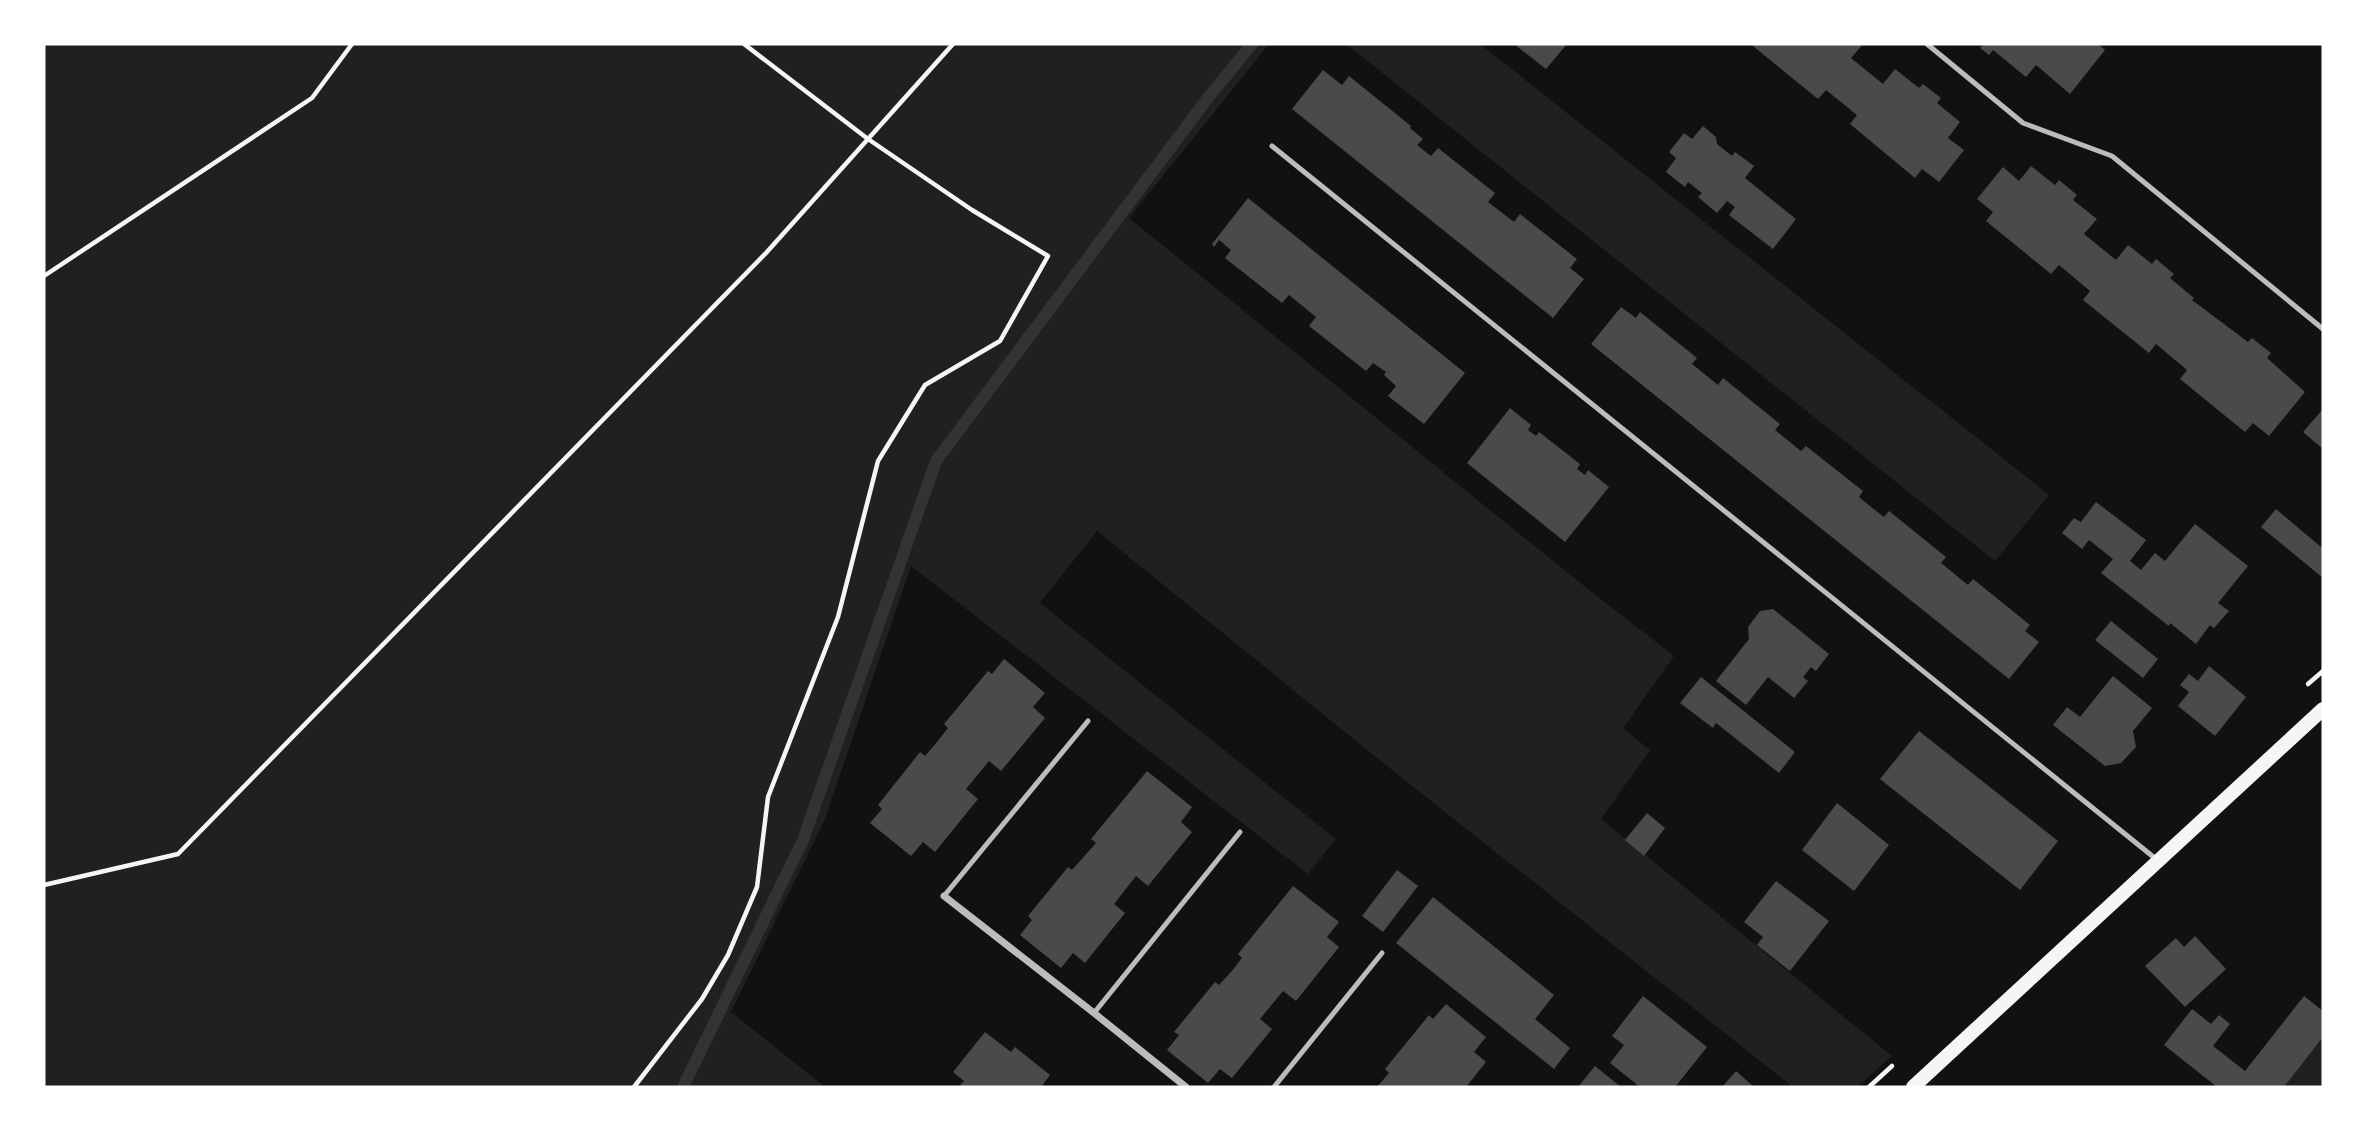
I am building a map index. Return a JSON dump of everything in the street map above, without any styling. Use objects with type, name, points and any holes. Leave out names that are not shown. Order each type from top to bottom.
[{"type":"main road","points":[[1913,1087],[2323,709]]},
{"type":"street","points":[[944,896],[1186,1087]]},
{"type":"lane","points":[[1927,44],[2023,122],[2112,156],[2323,329]]},
{"type":"lane","points":[[1272,146],[2158,861]]},
{"type":"lane","points":[[944,896],[1088,720]]},
{"type":"lane","points":[[1094,1013],[1240,832]]},
{"type":"lane","points":[[1274,1087],[1382,953]]},
{"type":"path","points":[[44,276],[312,98],[352,44]]},
{"type":"path","points":[[634,1087],[702,999],[728,955],[757,887],[768,797],[838,617],[878,461],[925,385],[1000,341],[1048,256],[972,210],[868,139],[744,44]]},
{"type":"path","points":[[44,885],[178,854],[766,253],[953,44]]},
{"type":"shaded area","points":[[44,44],[1269,44],[1129,218],[1674,656],[1623,728],[1650,750],[1601,819],[1892,1056],[1857,1087],[1793,1087],[1392,770],[1097,531],[1040,603],[1336,839],[1308,874],[911,566],[825,819],[731,1012],[825,1087],[44,1087]]},
{"type":"shaded area","points":[[1346,44],[1480,44],[2049,495],[1995,561]]},
{"type":"shaded area","points":[[2323,1037],[2323,1087],[2284,1087]]},
{"type":"building","points":[[1514,44],[1567,44],[1546,69]]},
{"type":"building","points":[[1863,44],[1851,58],[1883,84],[1895,69],[1919,88],[1923,84],[1941,98],[1937,103],[1960,122],[1948,138],[1964,150],[1939,182],[1922,169],[1915,178],[1850,124],[1857,115],[1826,90],[1818,99],[1753,46]]},
{"type":"building","points":[[1983,44],[2098,44],[2105,50],[2070,94],[2036,65],[2026,77],[1993,50],[1989,55],[1980,48]]},
{"type":"building","points":[[1323,70],[1342,85],[1349,76],[1411,126],[1423,139],[1417,145],[1431,156],[1438,148],[1495,193],[1488,202],[1514,222],[1520,214],[1577,259],[1570,268],[1584,279],[1553,318],[1292,109]]},
{"type":"building","points":[[1703,126],[1716,137],[1717,144],[1732,156],[1735,152],[1754,166],[1745,178],[1796,219],[1773,249],[1729,215],[1735,207],[1727,201],[1717,213],[1698,197],[1702,193],[1688,182],[1685,187],[1666,172],[1676,158],[1669,152],[1684,133],[1692,139]]},
{"type":"building","points":[[2031,166],[2055,185],[2059,180],[2077,195],[2073,200],[2097,219],[2084,234],[2116,260],[2128,245],[2152,264],[2156,259],[2174,274],[2170,278],[2194,298],[2192,300],[2248,342],[2252,338],[2271,353],[2267,358],[2305,392],[2269,436],[2253,423],[2245,432],[2180,379],[2187,370],[2156,344],[2149,353],[2083,300],[2090,291],[2059,265],[2051,274],[1986,221],[1993,212],[1977,199],[2003,167],[2019,181]]},
{"type":"building","points":[[1248,198],[1465,373],[1424,424],[1388,396],[1396,386],[1384,375],[1386,372],[1373,363],[1366,371],[1309,326],[1316,317],[1289,295],[1282,303],[1225,258],[1231,250],[1219,240],[1214,247],[1212,244]]},
{"type":"building","points":[[1621,307],[1636,318],[1640,312],[1697,358],[1692,364],[1718,385],[1723,378],[1780,424],[1775,430],[1801,451],[1806,446],[1863,491],[1859,497],[1871,507],[1884,517],[1889,511],[1946,557],[1941,563],[1968,585],[1973,579],[2030,625],[2025,631],[2039,642],[2009,679],[1591,344]]},
{"type":"building","points":[[1510,408],[1531,425],[1528,430],[1536,436],[1539,432],[1580,464],[1577,469],[1585,475],[1588,470],[1609,487],[1565,542],[1467,463]]},
{"type":"building","points":[[2323,409],[2323,449],[2303,432]]},
{"type":"building","points":[[2096,502],[2146,540],[2130,561],[2141,570],[2155,553],[2165,561],[2195,524],[2248,566],[2218,603],[2229,611],[2214,628],[2210,625],[2196,644],[2101,573],[2113,559],[2089,540],[2082,549],[2062,533],[2074,518],[2081,522]]},
{"type":"building","points":[[2276,509],[2321,547],[2323,544],[2323,578],[2261,527]]},
{"type":"building","points":[[1773,609],[1829,654],[1816,671],[1811,667],[1803,677],[1808,681],[1794,698],[1768,677],[1746,705],[1716,681],[1749,639],[1748,627],[1760,611]]},
{"type":"building","points":[[2111,621],[2158,659],[2143,678],[2095,640]]},
{"type":"building","points":[[1004,659],[1045,693],[1033,707],[1045,718],[1001,771],[989,761],[966,789],[978,799],[935,852],[923,842],[911,856],[870,823],[882,809],[878,805],[920,752],[925,756],[937,742],[948,728],[944,724],[988,671],[992,674]]},
{"type":"building","points":[[2209,666],[2246,697],[2215,736],[2178,706],[2189,692],[2180,685],[2189,674],[2198,681]]},
{"type":"building","points":[[2113,676],[2152,708],[2133,731],[2136,747],[2121,763],[2105,766],[2053,725],[2067,707],[2080,717]]},
{"type":"building","points":[[1701,677],[1795,752],[1779,773],[1716,723],[1713,728],[1680,703]]},
{"type":"building","points":[[1919,731],[2058,841],[2020,890],[1880,779]]},
{"type":"building","points":[[1147,771],[1192,807],[1181,822],[1192,832],[1148,886],[1136,876],[1114,904],[1125,913],[1085,963],[1073,953],[1061,968],[1020,935],[1032,920],[1028,916],[1068,867],[1072,870],[1096,843],[1091,839]]},
{"type":"building","points":[[1837,803],[1889,845],[1854,891],[1802,850]]},
{"type":"building","points":[[1647,813],[1665,828],[1644,856],[1625,840]]},
{"type":"building","points":[[1397,870],[1418,886],[1383,932],[1362,916]]},
{"type":"building","points":[[1776,881],[1829,921],[1790,971],[1757,945],[1763,937],[1744,922]]},
{"type":"building","points":[[1293,886],[1339,922],[1327,937],[1339,947],[1296,1001],[1283,991],[1260,1019],[1272,1029],[1232,1078],[1220,1069],[1208,1083],[1167,1050],[1179,1035],[1174,1032],[1215,982],[1219,985],[1231,972],[1242,958],[1238,954]]},
{"type":"building","points":[[1433,897],[1554,995],[1535,1019],[1570,1048],[1554,1069],[1396,943]]},
{"type":"building","points":[[2195,936],[2226,969],[2185,1007],[2145,966],[2176,938],[2184,947]]},
{"type":"building","points":[[1643,996],[1707,1047],[1675,1087],[1640,1087],[1610,1063],[1624,1045],[1612,1036]]},
{"type":"building","points":[[2304,996],[2323,1011],[2323,1037],[2284,1087],[2217,1087],[2164,1045],[2192,1009],[2211,1024],[2219,1015],[2230,1024],[2213,1046],[2245,1071]]},
{"type":"building","points":[[1446,1004],[1486,1037],[1474,1052],[1486,1062],[1466,1087],[1377,1087],[1389,1073],[1385,1069],[1429,1015],[1433,1019]]},
{"type":"building","points":[[985,1032],[1011,1052],[1015,1047],[1050,1075],[1041,1087],[960,1085],[964,1081],[953,1072]]},
{"type":"building","points":[[1595,1066],[1616,1083],[1621,1087],[1578,1087]]},
{"type":"building","points":[[1736,1071],[1754,1087],[1722,1087]]},
{"type":"waterway","points":[[683,1087],[803,840],[936,461],[1207,99],[1252,44]]}]
